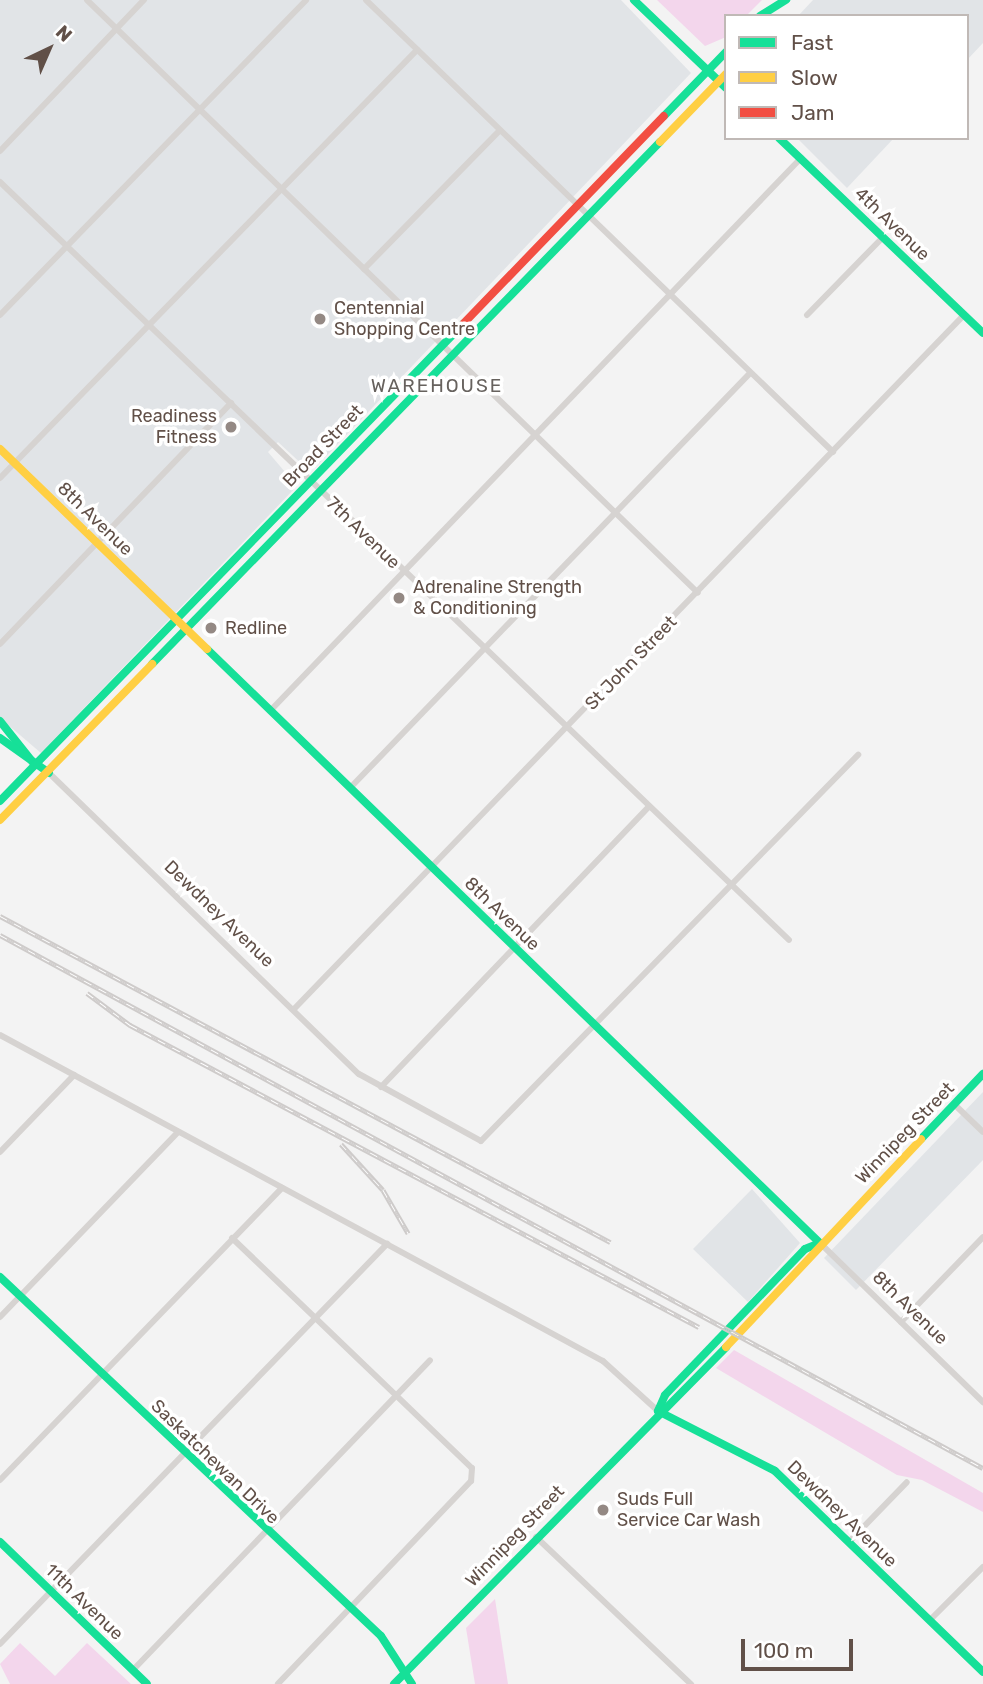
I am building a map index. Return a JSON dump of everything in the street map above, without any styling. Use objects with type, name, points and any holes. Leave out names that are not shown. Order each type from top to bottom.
[{"type":"main road","points":[[634,0],[708,70],[724,81]]},
{"type":"main road","points":[[777,12],[786,0]]},
{"type":"main road","name":"Broad Street","points":[[0,801],[310,482],[440,342],[578,207],[724,53]]},
{"type":"main road","name":"Broad Street","points":[[0,820],[724,81]]},
{"type":"main road","name":"4th Avenue","points":[[781,140],[983,333]]},
{"type":"main road","name":"8th Avenue","points":[[0,449],[820,1243]]},
{"type":"main road","name":"Dewdney Avenue","points":[[0,720],[35,765]]},
{"type":"main road","name":"Dewdney Avenue","points":[[0,738],[48,773]]},
{"type":"main road","name":"Winnipeg Street","points":[[394,1684],[658,1411],[813,1258],[820,1243],[983,1074]]},
{"type":"main road","name":"Saskatchewan Drive","points":[[0,1278],[264,1531],[351,1609],[407,1670]]},
{"type":"main road","name":"Dewdney Avenue","points":[[658,1411],[775,1471],[983,1671]]},
{"type":"main road","name":"11th Avenue","points":[[0,1542],[147,1684]]},
{"type":"main road","points":[[407,1670],[412,1684]]},
{"type":"street","points":[[87,0],[698,593]]},
{"type":"street","points":[[0,151],[144,0]]},
{"type":"street","points":[[0,315],[306,0]]},
{"type":"street","points":[[366,0],[832,452]]},
{"type":"street","points":[[0,478],[417,50]]},
{"type":"street","points":[[364,269],[500,130]]},
{"type":"street","points":[[270,711],[801,158]]},
{"type":"street","name":"7th Avenue","points":[[0,181],[648,808],[789,940]]},
{"type":"street","points":[[807,315],[883,237]]},
{"type":"street","name":"St John Street","points":[[295,1008],[434,869],[964,315]]},
{"type":"street","points":[[350,788],[750,373]]},
{"type":"street","points":[[0,644],[231,403]]},
{"type":"street","points":[[596,1026],[858,755]]},
{"type":"street","name":"Dewdney Avenue","points":[[48,773],[295,1008],[359,1074],[481,1141],[596,1026]]},
{"type":"street","points":[[381,1087],[648,808]]},
{"type":"street","points":[[0,1035],[603,1360],[658,1411]]},
{"type":"street","points":[[0,1152],[74,1075]]},
{"type":"street","points":[[954,1104],[983,1132]]},
{"type":"street","points":[[0,1317],[178,1132]]},
{"type":"street","points":[[0,1479],[282,1188]]},
{"type":"street","points":[[901,1322],[983,1237]]},
{"type":"street","points":[[232,1238],[472,1468],[471,1481],[278,1684]]},
{"type":"street","name":"8th Avenue","points":[[820,1243],[983,1402]]},
{"type":"street","points":[[0,1644],[387,1244]]},
{"type":"street","points":[[133,1670],[430,1360]]},
{"type":"street","points":[[849,1542],[907,1482]]},
{"type":"street","points":[[536,1537],[691,1684]]},
{"type":"street","points":[[930,1620],[983,1567]]},
{"type":"shaded area","points":[[0,0],[621,0],[691,73],[315,468],[307,469],[278,442],[268,452],[297,486],[41,753],[0,718]]},
{"type":"shaded area","points":[[657,0],[762,0],[748,14],[724,14],[724,38],[705,46]]},
{"type":"shaded area","points":[[813,0],[983,0],[983,43],[969,58],[969,14],[800,14]]},
{"type":"shaded area","points":[[799,140],[892,140],[847,188]]},
{"type":"shaded area","points":[[983,1092],[983,1160],[856,1290],[824,1258]]},
{"type":"shaded area","points":[[752,1189],[800,1243],[748,1302],[693,1249]]},
{"type":"shaded area","points":[[734,1350],[983,1493],[983,1512],[922,1480],[897,1475],[716,1368]]},
{"type":"shaded area","points":[[495,1599],[508,1684],[475,1684],[466,1628]]},
{"type":"shaded area","points":[[20,1643],[55,1676],[87,1643],[131,1684],[10,1684],[0,1664]]},
{"type":"railway","points":[[0,916],[610,1242]]},
{"type":"railway","points":[[0,935],[983,1468]]},
{"type":"railway","points":[[87,993],[130,1025],[699,1327]]},
{"type":"railway","points":[[341,1144],[383,1190],[408,1233]]},
{"type":"traffic: fast","points":[[634,0],[724,86]]},
{"type":"traffic: fast","points":[[763,14],[786,0]]},
{"type":"traffic: fast","points":[[664,116],[724,54]]},
{"type":"traffic: fast","points":[[781,140],[983,333]]},
{"type":"traffic: fast","points":[[152,664],[660,142]]},
{"type":"traffic: fast","points":[[0,801],[463,324]]},
{"type":"traffic: fast","points":[[207,649],[820,1243]]},
{"type":"traffic: fast","points":[[0,721],[35,765]]},
{"type":"traffic: fast","points":[[0,738],[49,773]]},
{"type":"traffic: fast","points":[[921,1139],[983,1074]]},
{"type":"traffic: fast","points":[[658,1411],[665,1395],[805,1249],[820,1243]]},
{"type":"traffic: fast","points":[[0,1277],[381,1636],[412,1684]]},
{"type":"traffic: fast","points":[[394,1684],[726,1347]]},
{"type":"traffic: fast","points":[[658,1411],[775,1471],[983,1672]]},
{"type":"traffic: fast","points":[[0,1542],[147,1684]]},
{"type":"traffic: slow","points":[[660,142],[724,76]]},
{"type":"traffic: slow","points":[[0,449],[207,649]]},
{"type":"traffic: slow","points":[[0,820],[152,664]]},
{"type":"traffic: slow","points":[[726,1347],[921,1139]]},
{"type":"traffic: jam","points":[[463,324],[664,116]]},
{"type":"place","name":"Centennial Shopping Centre","points":[[320,319]]},
{"type":"place","name":"Readiness Fitness","points":[[231,427]]},
{"type":"place","name":"Adrenaline Strength & Conditioning","points":[[399,598]]},
{"type":"place","name":"Redline","points":[[211,628]]},
{"type":"place","name":"Suds Full Service Car Wash","points":[[603,1510]]},
{"type":"district","name":"WAREHOUSE","points":[[437,386]]}]
